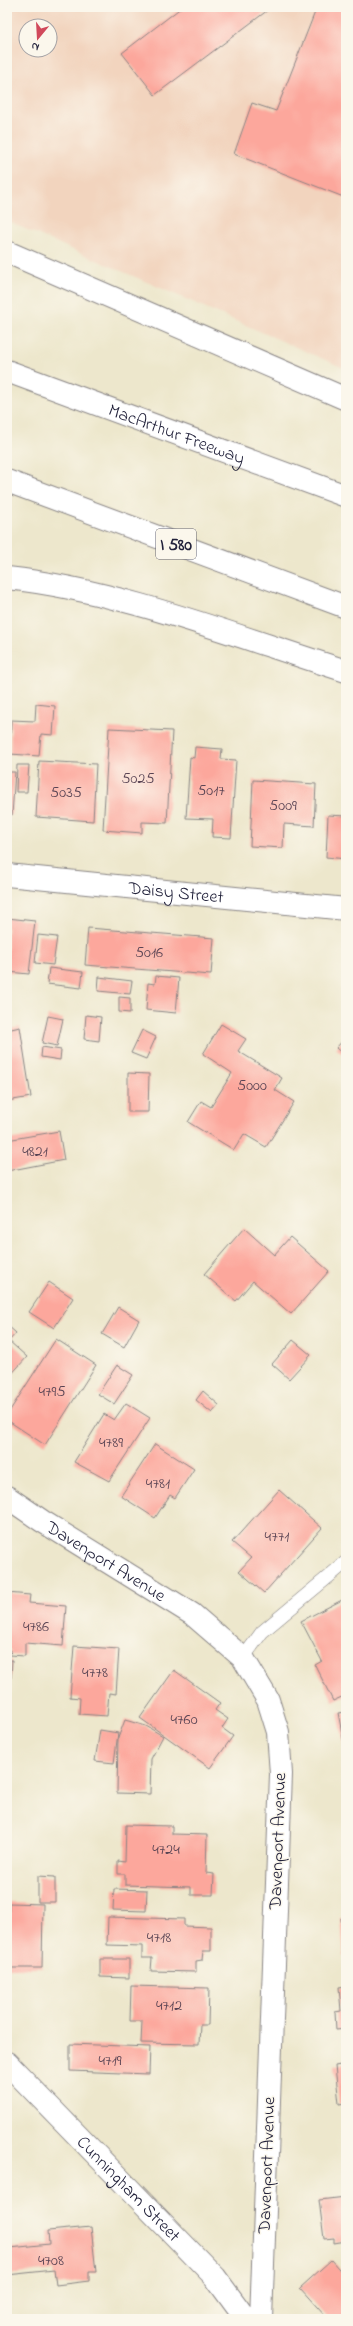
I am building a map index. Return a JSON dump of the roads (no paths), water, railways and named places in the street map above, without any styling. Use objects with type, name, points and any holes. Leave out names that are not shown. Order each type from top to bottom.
[{"type":"main road","points":[[7,252],[346,399]]},
{"type":"main road","name":"MacArthur Freeway","points":[[7,371],[346,496]]},
{"type":"main road","name":"I 580","points":[[7,481],[346,607]]},
{"type":"main road","points":[[7,578],[27,580],[103,596],[167,614],[346,671]]},
{"type":"main road","name":"Daisy Street","points":[[7,875],[346,909]]},
{"type":"main road","name":"Davenport Avenue","points":[[7,1497],[42,1521],[192,1614],[243,1658],[268,1700],[278,1732],[281,1774],[261,2319]]},
{"type":"main road","name":"Cunningham Street","points":[[7,2063],[215,2277],[246,2319]]},
{"type":"lane","points":[[243,1658],[262,1632],[346,1562]]}]
